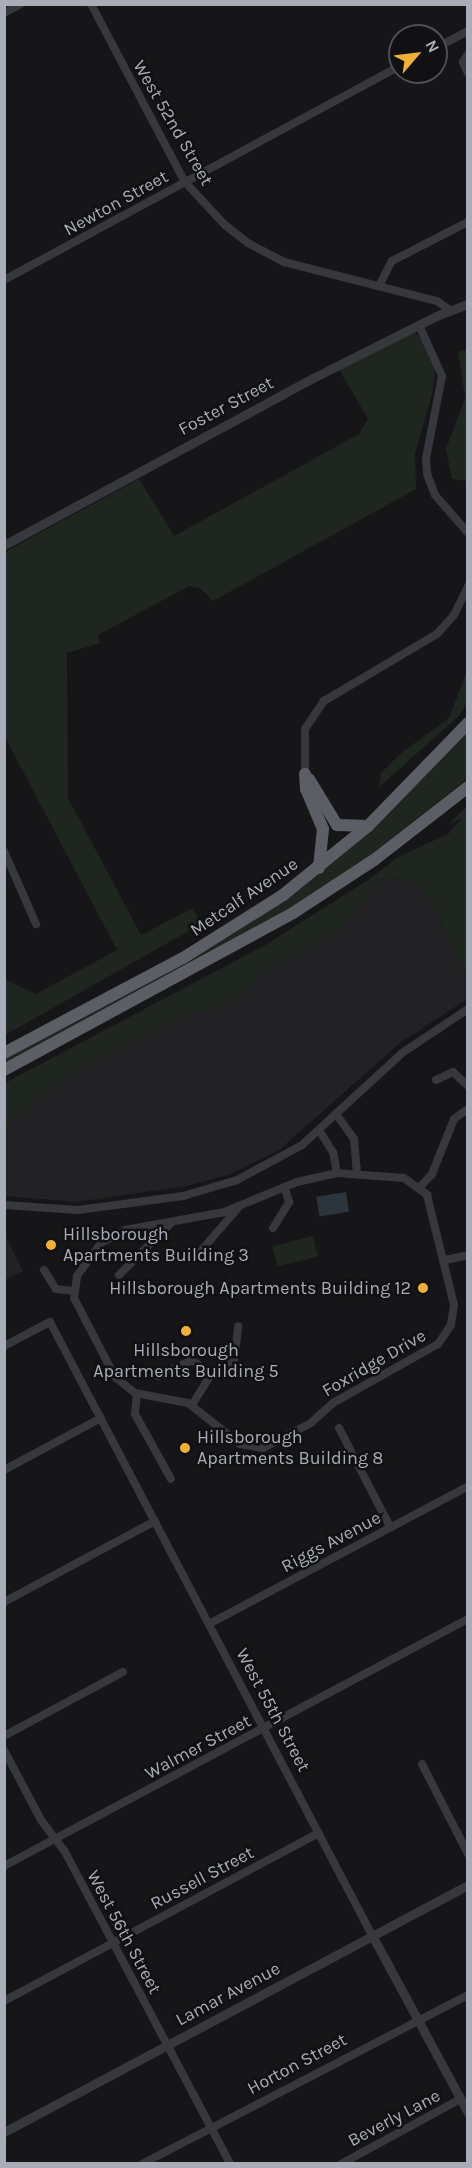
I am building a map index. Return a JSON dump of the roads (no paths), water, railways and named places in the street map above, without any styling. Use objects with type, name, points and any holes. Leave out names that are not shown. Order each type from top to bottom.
[{"type":"highway","name":"Metcalf Avenue","points":[[4,1053],[207,944],[320,868],[368,826],[468,723]]},
{"type":"highway","points":[[305,774],[337,825],[368,826]]},
{"type":"highway","points":[[305,774],[306,789],[323,829],[320,868]]},
{"type":"highway","name":"Metcalf Avenue","points":[[4,1070],[293,913],[374,860],[468,787]]},
{"type":"street","points":[[4,13],[21,4]]},
{"type":"street","name":"West 52nd Street","points":[[91,4],[185,182],[225,225],[262,252],[302,267],[437,301],[450,310]]},
{"type":"street","points":[[448,42],[468,32]]},
{"type":"street","points":[[468,54],[464,62],[468,73]]},
{"type":"street","name":"Newton Street","points":[[4,280],[388,72]]},
{"type":"street","points":[[379,286],[392,261],[468,222]]},
{"type":"street","name":"Foster Street","points":[[4,545],[297,386],[418,325],[468,304]]},
{"type":"street","points":[[418,325],[442,376],[426,458],[427,474],[435,495],[468,533]]},
{"type":"street","points":[[305,774],[305,729],[324,701],[437,634],[454,615],[468,586]]},
{"type":"street","points":[[4,851],[36,924]]},
{"type":"street","points":[[4,1205],[78,1210],[203,1191],[261,1168],[298,1148],[414,1042],[468,1008]]},
{"type":"street","points":[[436,1080],[453,1072],[468,1086]]},
{"type":"street","points":[[171,1479],[134,1412],[137,1394],[112,1373],[75,1302],[74,1291],[82,1267],[108,1238],[129,1229],[170,1224],[239,1207],[285,1188],[337,1173],[404,1179],[420,1187],[432,1174],[454,1119],[468,1109]]},
{"type":"street","points":[[336,1114],[354,1139],[357,1173]]},
{"type":"street","points":[[319,1130],[333,1152],[337,1173]]},
{"type":"street","name":"Foxridge Drive","points":[[137,1394],[176,1399],[192,1405],[237,1442],[253,1448],[268,1446],[311,1423],[333,1403],[440,1341],[454,1312],[445,1260],[429,1200],[420,1187]]},
{"type":"street","points":[[273,1228],[289,1202],[285,1188]]},
{"type":"street","points":[[200,1252],[239,1207]]},
{"type":"street","points":[[119,1275],[170,1224]]},
{"type":"street","points":[[445,1260],[468,1255]]},
{"type":"street","points":[[44,1270],[56,1289],[74,1291]]},
{"type":"street","name":"West 55th Street","points":[[4,1346],[50,1322],[468,2113]]},
{"type":"street","points":[[192,1405],[212,1374],[234,1361],[238,1326]]},
{"type":"street","points":[[158,1376],[192,1360],[212,1374]]},
{"type":"street","points":[[4,1470],[101,1418]]},
{"type":"street","points":[[339,1428],[390,1527]]},
{"type":"street","name":"Riggs Avenue","points":[[209,1624],[468,1486]]},
{"type":"street","points":[[4,1602],[155,1521]]},
{"type":"street","name":"Walmer Street","points":[[4,1866],[468,1619]]},
{"type":"street","points":[[4,1736],[123,1672]]},
{"type":"street","name":"West 56th Street","points":[[4,1750],[113,1942],[166,2046],[230,2163]]},
{"type":"street","points":[[422,1764],[468,1854]]},
{"type":"street","name":"Russell Street","points":[[4,2001],[319,1833]]},
{"type":"street","name":"Lamar Avenue","points":[[4,2132],[468,1885]]},
{"type":"street","name":"Horton Street","points":[[142,2163],[468,1995]]},
{"type":"street","name":"Beverly Lane","points":[[341,2163],[460,2099]]},
{"type":"place","name":"Hillsborough Apartments Building 3","points":[[51,1245]]},
{"type":"place","name":"Hillsborough Apartments Building 12","points":[[423,1288]]},
{"type":"place","name":"Hillsborough Apartments Building 5","points":[[186,1331]]},
{"type":"place","name":"Hillsborough Apartments Building 8","points":[[185,1448]]}]
